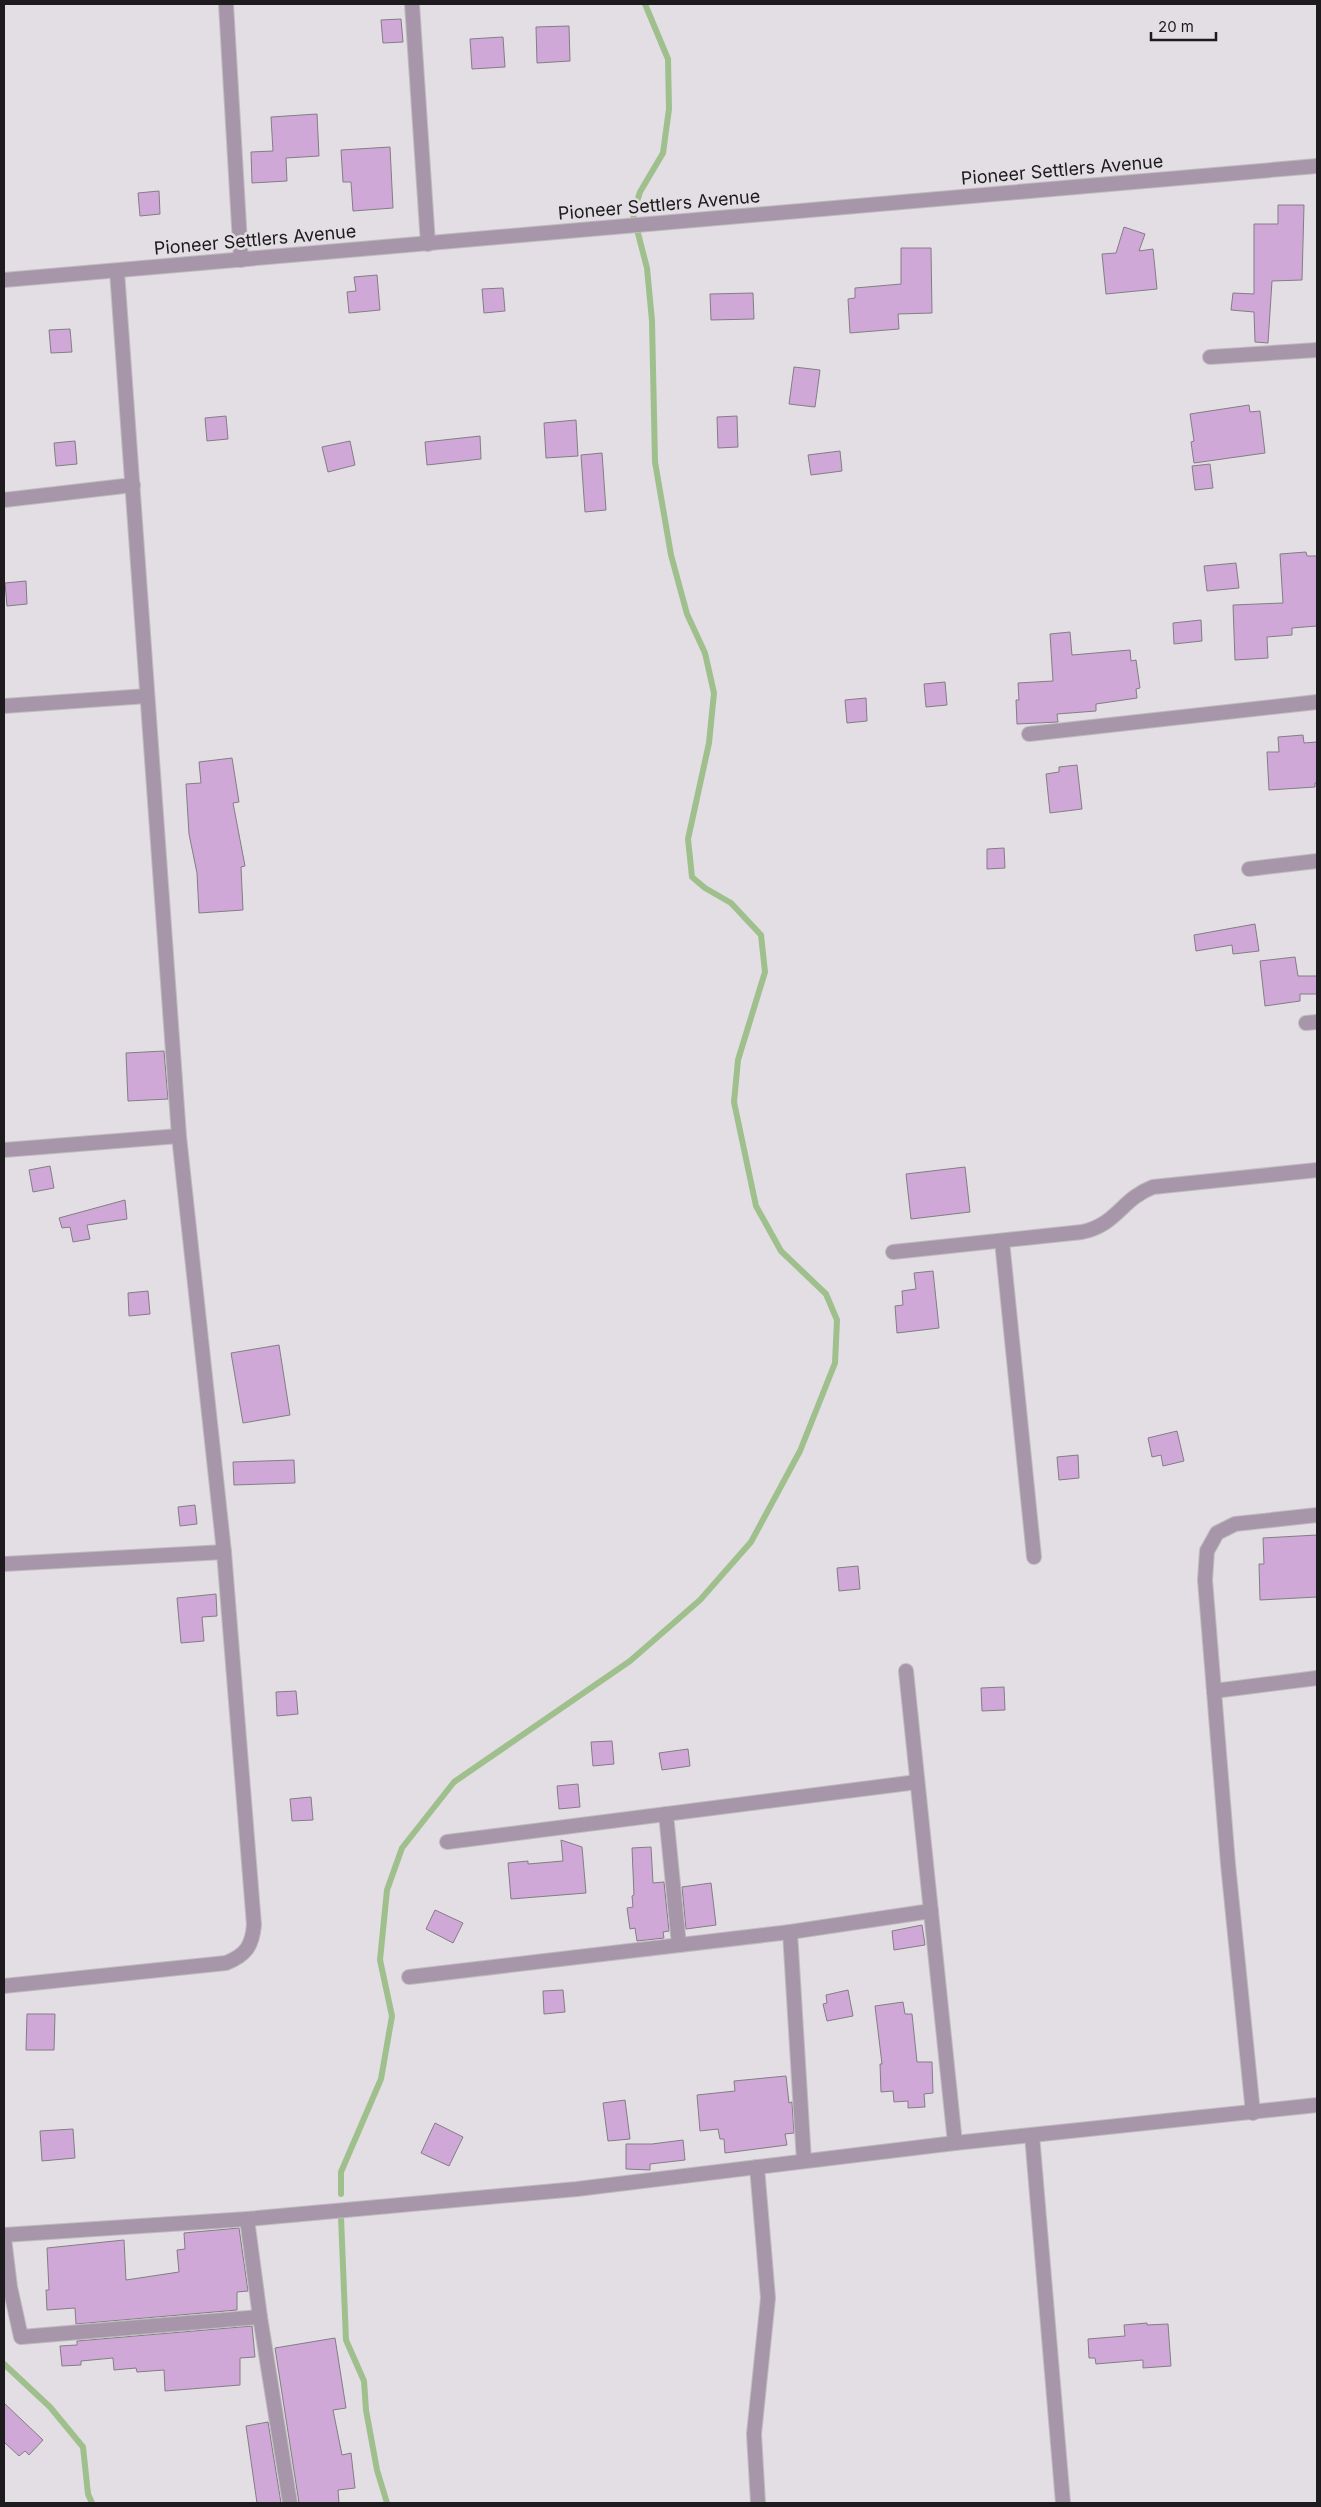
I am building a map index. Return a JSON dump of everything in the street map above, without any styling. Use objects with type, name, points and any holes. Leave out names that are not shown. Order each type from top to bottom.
[{"type":"street","points":[[226,4],[241,260]]},
{"type":"street","points":[[412,4],[428,244]]},
{"type":"street","name":"Pioneer Settlers Avenue","points":[[4,280],[1317,166]]},
{"type":"street","points":[[4,1986],[226,1963],[241,1957],[249,1949],[253,1938],[254,1925],[224,1552],[179,1136],[117,271]]},
{"type":"street","points":[[1210,357],[1317,350]]},
{"type":"street","points":[[4,500],[132,486]]},
{"type":"street","points":[[4,706],[148,696]]},
{"type":"street","points":[[1029,734],[1317,702]]},
{"type":"street","points":[[1249,869],[1317,861]]},
{"type":"street","points":[[4,1150],[179,1136]]},
{"type":"street","points":[[893,1252],[1095,1229],[1108,1223],[1140,1192],[1153,1187],[1317,1170]]},
{"type":"street","points":[[1002,1241],[1034,1557]]},
{"type":"street","points":[[1253,2113],[1214,1691],[1205,1580],[1207,1551],[1217,1534],[1235,1524],[1317,1515]]},
{"type":"street","points":[[4,1564],[224,1552]]},
{"type":"street","points":[[906,1671],[955,2143]]},
{"type":"street","points":[[1214,1691],[1317,1678]]},
{"type":"street","points":[[447,1842],[917,1782]]},
{"type":"street","points":[[666,1814],[679,1945]]},
{"type":"street","points":[[409,1977],[790,1932],[931,1911]]},
{"type":"street","points":[[790,1932],[804,2161]]},
{"type":"street","points":[[260,2317],[21,2337],[4,2237],[247,2219],[577,2189],[955,2143],[1317,2105]]},
{"type":"street","points":[[1032,2135],[1063,2503]]},
{"type":"street","points":[[758,2167],[768,2298],[754,2434],[758,2503]]},
{"type":"street","points":[[247,2219],[260,2317],[290,2503]]},
{"type":"building","points":[[401,19],[403,42],[383,43],[381,20]]},
{"type":"building","points":[[569,26],[570,61],[537,63],[536,27]]},
{"type":"building","points":[[503,37],[505,67],[472,69],[470,39]]},
{"type":"building","points":[[317,114],[319,156],[286,158],[287,181],[252,183],[251,152],[273,151],[271,117]]},
{"type":"building","points":[[390,147],[393,208],[353,211],[351,182],[343,182],[341,150]]},
{"type":"building","points":[[159,191],[160,214],[140,216],[138,193]]},
{"type":"building","points":[[1278,205],[1304,205],[1302,280],[1272,281],[1268,343],[1255,342],[1254,312],[1231,310],[1233,293],[1254,294],[1254,224],[1278,224]]},
{"type":"building","points":[[1124,227],[1145,234],[1139,251],[1153,249],[1157,289],[1106,294],[1102,254],[1116,253]]},
{"type":"building","points":[[901,248],[931,248],[932,313],[898,314],[899,329],[850,333],[848,299],[855,298],[855,288],[901,284]]},
{"type":"building","points":[[377,275],[380,310],[349,313],[347,292],[356,291],[354,277]]},
{"type":"building","points":[[503,288],[505,311],[484,313],[482,289]]},
{"type":"building","points":[[753,293],[754,319],[711,320],[710,294]]},
{"type":"building","points":[[70,329],[72,352],[51,353],[49,330]]},
{"type":"building","points":[[794,367],[820,370],[815,407],[789,404]]},
{"type":"building","points":[[1249,405],[1250,412],[1260,411],[1265,453],[1194,463],[1191,442],[1194,441],[1190,414]]},
{"type":"building","points":[[226,416],[228,439],[207,441],[205,418]]},
{"type":"building","points":[[737,416],[738,447],[718,448],[717,417]]},
{"type":"building","points":[[576,420],[578,456],[546,458],[544,423]]},
{"type":"building","points":[[480,436],[481,459],[427,465],[425,442]]},
{"type":"building","points":[[75,441],[77,464],[56,466],[54,443]]},
{"type":"building","points":[[350,441],[355,465],[328,472],[322,447]]},
{"type":"building","points":[[840,451],[842,471],[811,475],[808,455]]},
{"type":"building","points":[[602,453],[606,510],[585,512],[581,455]]},
{"type":"building","points":[[1210,464],[1213,488],[1195,490],[1192,466]]},
{"type":"building","points":[[1306,552],[1307,556],[1317,556],[1317,626],[1292,628],[1292,635],[1267,637],[1268,658],[1235,660],[1233,605],[1283,603],[1280,554]]},
{"type":"building","points":[[1236,563],[1239,588],[1207,591],[1204,566]]},
{"type":"building","points":[[26,581],[27,604],[7,606],[5,583]]},
{"type":"building","points":[[1201,620],[1202,641],[1174,644],[1173,623]]},
{"type":"building","points":[[1070,632],[1072,655],[1130,650],[1131,661],[1136,660],[1140,688],[1136,689],[1137,698],[1096,704],[1096,711],[1057,714],[1058,722],[1017,724],[1016,700],[1019,700],[1018,683],[1053,681],[1050,634]]},
{"type":"building","points":[[945,682],[947,705],[926,707],[924,684]]},
{"type":"building","points":[[866,698],[867,721],[847,723],[845,700]]},
{"type":"building","points":[[1303,735],[1304,743],[1317,742],[1317,783],[1315,783],[1315,787],[1269,790],[1267,752],[1279,752],[1278,737]]},
{"type":"building","points":[[232,758],[239,802],[233,803],[245,866],[241,867],[243,910],[199,913],[197,873],[189,834],[186,784],[201,783],[199,762]]},
{"type":"building","points":[[1077,765],[1082,809],[1050,813],[1046,774],[1059,772],[1059,767]]},
{"type":"building","points":[[1004,848],[1005,868],[987,869],[987,849]]},
{"type":"building","points":[[1255,924],[1259,951],[1233,954],[1232,945],[1196,951],[1194,935]]},
{"type":"building","points":[[1295,957],[1298,976],[1317,976],[1317,994],[1300,994],[1300,1001],[1265,1006],[1260,961]]},
{"type":"building","points":[[164,1051],[168,1099],[128,1101],[126,1053]]},
{"type":"building","points":[[50,1166],[54,1188],[33,1192],[29,1170]]},
{"type":"building","points":[[965,1167],[970,1212],[911,1219],[906,1174]]},
{"type":"building","points":[[125,1200],[127,1219],[87,1225],[90,1239],[73,1242],[70,1227],[62,1228],[59,1218]]},
{"type":"building","points":[[933,1271],[939,1328],[897,1333],[895,1306],[903,1305],[902,1291],[916,1289],[914,1273]]},
{"type":"building","points":[[148,1291],[150,1314],[129,1316],[128,1293]]},
{"type":"building","points":[[279,1345],[290,1415],[243,1423],[231,1353]]},
{"type":"building","points":[[1177,1431],[1184,1461],[1163,1466],[1161,1455],[1152,1457],[1148,1438]]},
{"type":"building","points":[[1078,1455],[1079,1478],[1059,1480],[1057,1457]]},
{"type":"building","points":[[294,1460],[295,1483],[234,1485],[233,1462]]},
{"type":"building","points":[[195,1505],[197,1524],[180,1526],[178,1507]]},
{"type":"building","points":[[1317,1535],[1317,1597],[1260,1600],[1259,1564],[1264,1564],[1263,1538]]},
{"type":"building","points":[[858,1566],[860,1589],[839,1591],[837,1568]]},
{"type":"building","points":[[216,1594],[217,1616],[202,1617],[204,1641],[181,1643],[177,1598]]},
{"type":"building","points":[[1004,1687],[1005,1710],[982,1711],[981,1688]]},
{"type":"building","points":[[296,1691],[298,1714],[277,1716],[276,1692]]},
{"type":"building","points":[[612,1741],[614,1764],[593,1766],[591,1742]]},
{"type":"building","points":[[688,1749],[690,1766],[662,1770],[659,1753]]},
{"type":"building","points":[[578,1784],[580,1807],[559,1809],[557,1786]]},
{"type":"building","points":[[311,1797],[313,1820],[292,1821],[290,1799]]},
{"type":"building","points":[[561,1840],[582,1847],[586,1893],[511,1899],[508,1863],[528,1861],[528,1864],[563,1861]]},
{"type":"building","points":[[651,1847],[653,1883],[664,1882],[669,1931],[663,1932],[664,1938],[637,1941],[635,1928],[630,1929],[627,1908],[633,1907],[632,1896],[634,1895],[632,1848]]},
{"type":"building","points":[[711,1883],[716,1925],[686,1929],[682,1887]]},
{"type":"building","points":[[435,1910],[463,1923],[453,1943],[426,1929]]},
{"type":"building","points":[[922,1925],[925,1945],[894,1950],[892,1931]]},
{"type":"building","points":[[563,1990],[565,2012],[544,2014],[543,1991]]},
{"type":"building","points":[[848,1990],[853,2016],[827,2021],[823,2004],[827,2003],[826,1995]]},
{"type":"building","points":[[903,2002],[905,2014],[912,2014],[917,2062],[932,2062],[933,2093],[924,2094],[925,2107],[908,2108],[908,2101],[894,2102],[893,2091],[881,2092],[880,2064],[882,2064],[875,2006]]},
{"type":"building","points":[[27,2014],[55,2014],[54,2050],[26,2050]]},
{"type":"building","points":[[786,2076],[789,2103],[792,2102],[794,2133],[785,2134],[787,2145],[725,2153],[724,2139],[720,2139],[718,2129],[700,2131],[697,2095],[735,2091],[734,2081]]},
{"type":"building","points":[[625,2100],[630,2139],[608,2141],[603,2103]]},
{"type":"building","points":[[435,2123],[463,2137],[449,2166],[421,2153]]},
{"type":"building","points":[[73,2129],[75,2158],[42,2161],[40,2131]]},
{"type":"building","points":[[683,2140],[685,2160],[650,2164],[650,2170],[626,2169],[626,2144],[652,2144]]},
{"type":"building","points":[[239,2228],[248,2291],[237,2292],[237,2310],[76,2324],[75,2308],[47,2310],[46,2290],[49,2290],[47,2248],[124,2240],[126,2280],[179,2272],[177,2250],[185,2249],[184,2233]]},
{"type":"building","points":[[1147,2323],[1147,2325],[1168,2324],[1171,2366],[1143,2368],[1143,2360],[1096,2364],[1095,2358],[1089,2358],[1088,2339],[1125,2336],[1124,2325]]},
{"type":"building","points":[[252,2326],[255,2357],[240,2358],[240,2385],[165,2391],[164,2370],[137,2372],[136,2368],[114,2370],[113,2358],[81,2361],[81,2365],[62,2366],[60,2346],[77,2345],[77,2341]]},
{"type":"building","points":[[335,2338],[346,2408],[333,2410],[342,2455],[351,2453],[355,2488],[338,2490],[339,2503],[299,2503],[275,2348]]},
{"type":"building","points":[[4,2403],[43,2440],[29,2455],[25,2451],[19,2456],[4,2442]]},
{"type":"building","points":[[268,2422],[281,2503],[257,2503],[246,2426]]},
{"type":"waterway","points":[[341,2194],[341,2172],[381,2079],[392,2016],[380,1960],[387,1890],[402,1848],[454,1782],[630,1661],[700,1600],[751,1542],[800,1451],[835,1363],[837,1320],[826,1294],[781,1251],[756,1206],[734,1102],[738,1060],[765,972],[761,935],[731,903],[705,888],[692,877],[688,839],[709,743],[714,693],[705,653],[687,614],[671,555],[655,462],[652,321],[647,268],[633,214],[640,192],[663,153],[669,109],[668,59],[645,4]]},
{"type":"waterway","points":[[341,2217],[346,2340],[364,2381],[366,2410],[377,2470],[387,2503]]},
{"type":"waterway","points":[[4,2364],[50,2407],[83,2447],[88,2494],[92,2503]]}]
